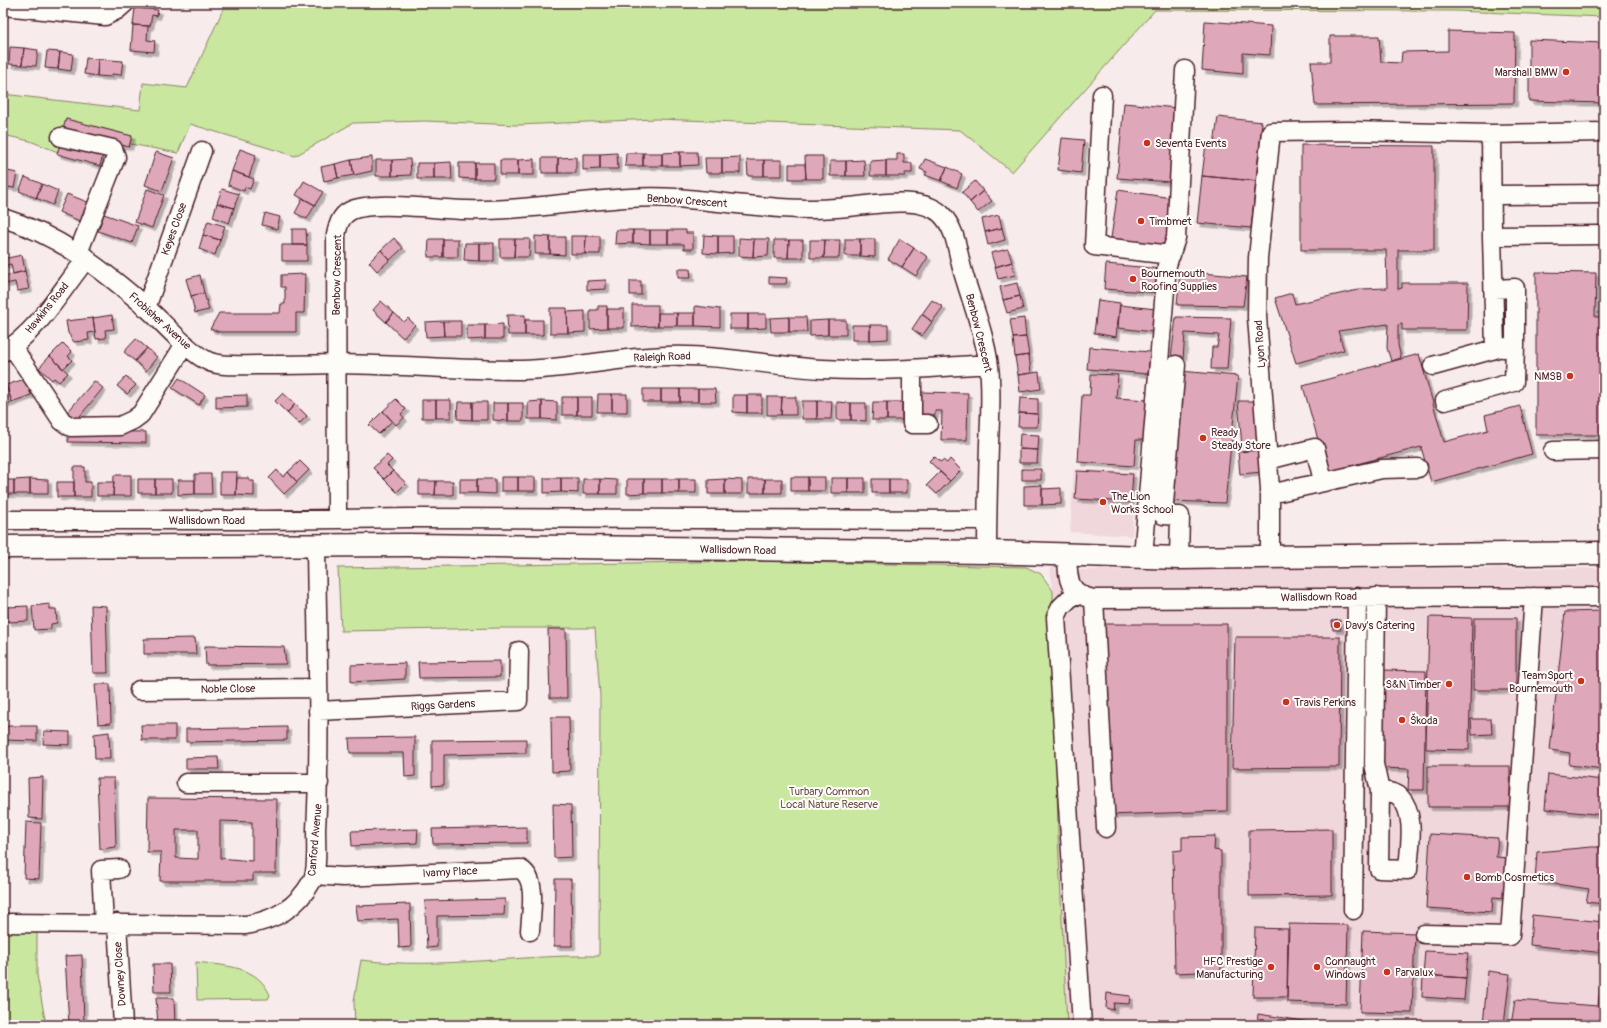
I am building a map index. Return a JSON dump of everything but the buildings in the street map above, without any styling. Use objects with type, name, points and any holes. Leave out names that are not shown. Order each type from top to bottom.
[{"type":"main road","name":"Wallisdown Road","points":[[3,547],[409,545],[1067,553],[1179,558],[1604,553]]},
{"type":"street","points":[[3,6],[105,16],[117,10],[125,3]]},
{"type":"street","points":[[1143,557],[1167,265],[1176,238],[1185,70]]},
{"type":"street","points":[[1102,95],[1094,246],[1171,255]]},
{"type":"street","name":"Lyon Road","points":[[1270,556],[1270,494],[1258,302],[1258,258],[1271,132],[1348,131],[1491,134]]},
{"type":"street","points":[[1495,349],[1491,134],[1604,132]]},
{"type":"street","name":"Hawkins Road","points":[[7,349],[33,328],[82,255],[116,157],[112,149],[61,137]]},
{"type":"street","name":"Keyes Close","points":[[146,308],[202,151]]},
{"type":"street","points":[[1492,194],[1604,194]]},
{"type":"street","name":"Benbow Crescent","points":[[337,519],[336,236],[339,222],[347,212],[359,208],[373,207],[509,210],[635,197],[674,198],[799,210],[916,203],[930,207],[939,212],[949,223],[955,238],[988,364],[991,395],[987,552]]},
{"type":"street","name":"Frobisher Avenue","points":[[3,218],[24,224],[82,255],[146,308],[198,355],[212,362],[232,365],[336,364]]},
{"type":"street","points":[[1492,236],[1604,235]]},
{"type":"street","points":[[1445,401],[1514,382],[1515,288],[1494,289]]},
{"type":"street","points":[[7,349],[62,421],[71,427],[120,426],[142,414],[185,344]]},
{"type":"street","points":[[1433,366],[1495,349],[1515,346]]},
{"type":"street","name":"Raleigh Road","points":[[336,364],[524,370],[572,366],[622,359],[667,356],[707,356],[823,369],[912,369],[988,364]]},
{"type":"street","points":[[1176,365],[1163,515],[1180,516],[1179,558]]},
{"type":"street","points":[[912,369],[912,424],[928,424]]},
{"type":"street","points":[[1268,460],[1315,448],[1323,481]]},
{"type":"street","points":[[1553,452],[1604,450]]},
{"type":"street","points":[[1270,494],[1382,469],[1418,468]]},
{"type":"street","points":[[409,545],[410,518]]},
{"type":"street","name":"Wallisdown Road","points":[[3,520],[410,518],[987,520]]},
{"type":"street","name":"Canford Avenue","points":[[3,923],[246,925],[277,916],[303,895],[314,875],[319,783],[316,546]]},
{"type":"street","points":[[1067,553],[1067,570],[1071,587],[1076,592],[1061,606],[1056,617],[1082,1025]]},
{"type":"street","name":"Wallisdown Road","points":[[1076,592],[1094,599],[1604,596]]},
{"type":"street","points":[[1353,910],[1356,597]]},
{"type":"street","points":[[1376,597],[1374,764],[1380,791]]},
{"type":"street","points":[[1424,934],[1510,936],[1534,597]]},
{"type":"street","points":[[1094,599],[1106,828]]},
{"type":"street","name":"Riggs Gardens","points":[[318,711],[518,701],[519,651]]},
{"type":"street","name":"Noble Close","points":[[139,690],[317,688]]},
{"type":"street","points":[[186,783],[319,783]]},
{"type":"street","name":"Ivamy Place","points":[[314,875],[343,877],[520,868],[526,872],[531,881],[530,931]]},
{"type":"street","name":"Downey Close","points":[[119,869],[101,870],[110,923],[123,1025]]},
{"type":"shaded area","name":"The Lion Works School","points":[[1074,469],[1136,472],[1132,536],[1070,532]]},
{"type":"shaded area","points":[[1067,565],[1067,570],[1604,568],[1604,1025],[1067,1025],[1058,836],[1053,592],[1050,568]]},
{"type":"green space","points":[[226,3],[1604,3],[1604,17],[1455,11],[1155,10],[1012,172],[960,130],[656,119],[517,125],[425,121],[353,123],[295,156],[190,124],[178,153],[130,144],[132,136],[66,119],[58,152],[30,141],[3,135],[3,94],[140,110],[143,83],[187,88]]},
{"type":"green space","name":"Turbary Common Local Nature Reserve","points":[[747,561],[1026,567],[1041,574],[1053,591],[1058,836],[1067,1025],[355,1025],[354,1001],[361,960],[391,963],[450,963],[540,957],[599,956],[600,696],[595,628],[341,631],[338,568]]},
{"type":"green space","points":[[3,929],[37,929],[37,975],[46,1025],[3,1025]]},
{"type":"green space","points":[[196,962],[229,966],[249,972],[264,985],[270,995],[268,999],[197,1000]]},
{"type":"place","name":"Marshall BMW","points":[[1566,72]]},
{"type":"place","name":"Seventa Events","points":[[1147,143]]},
{"type":"place","name":"Timbmet","points":[[1141,221]]},
{"type":"place","name":"Bournemouth Roofing Supplies","points":[[1133,279]]},
{"type":"place","name":"NMSB","points":[[1570,376]]},
{"type":"place","name":"Ready Steady Store","points":[[1203,438]]},
{"type":"place","name":"The Lion Works School","points":[[1103,502]]},
{"type":"place","name":"Davy's Catering","points":[[1337,625]]},
{"type":"place","name":"TeamSport Bournemouth","points":[[1581,681]]},
{"type":"place","name":"S&N Timber","points":[[1449,684]]},
{"type":"place","name":"Travis Perkins","points":[[1286,702]]},
{"type":"place","name":"Škoda","points":[[1402,720]]},
{"type":"place","name":"Bomb Cosmetics","points":[[1467,877]]},
{"type":"place","name":"HFC Prestige Manufacturing","points":[[1271,967]]},
{"type":"place","name":"Connaught Windows","points":[[1317,967]]},
{"type":"place","name":"Parvalux","points":[[1387,972]]}]
